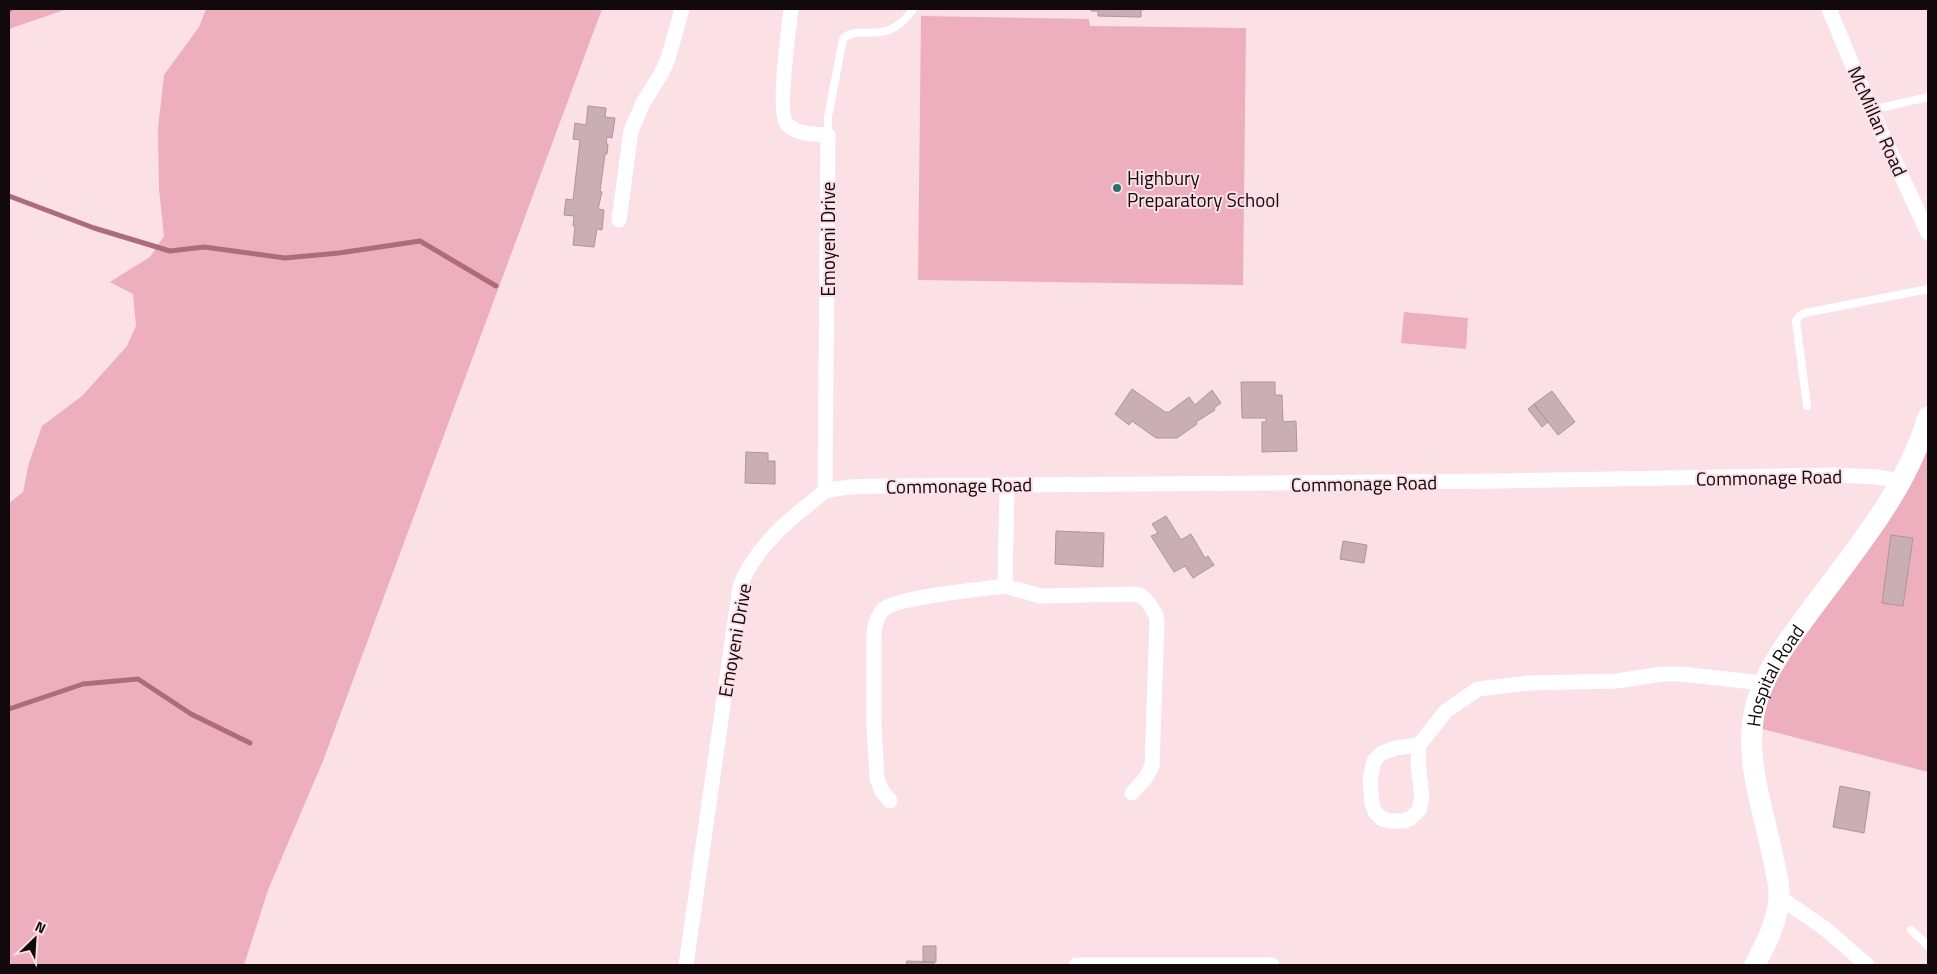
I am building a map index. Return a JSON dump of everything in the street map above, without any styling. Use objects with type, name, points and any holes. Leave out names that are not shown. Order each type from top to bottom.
[{"type":"street","points":[[619,220],[631,130],[643,103],[668,59],[682,9]]},
{"type":"street","points":[[791,9],[783,99],[784,120],[787,125],[795,130],[828,135]]},
{"type":"street","name":"McMillan Road","points":[[1829,9],[1870,110],[1928,233]]},
{"type":"street","name":"Emoyeni Drive","points":[[686,965],[740,586],[746,573],[776,535],[825,492],[828,135]]},
{"type":"street","name":"Hospital Road","points":[[1755,965],[1769,940],[1775,921],[1779,897],[1776,873],[1752,764],[1751,726],[1764,683],[1788,641],[1849,560],[1902,481],[1921,443],[1928,418]]},
{"type":"street","name":"Commonage Road","points":[[825,492],[856,487],[1492,482],[1836,475],[1876,477],[1902,481]]},
{"type":"street","points":[[1005,586],[1007,485]]},
{"type":"street","points":[[890,801],[882,791],[877,779],[874,632],[879,614],[892,604],[1005,586],[1040,596],[1136,594],[1145,599],[1154,610],[1158,622],[1152,766],[1145,779],[1132,793]]},
{"type":"street","points":[[1419,745],[1395,748],[1382,752],[1374,761],[1370,779],[1372,803],[1375,812],[1382,819],[1404,821],[1419,810],[1422,797],[1418,762],[1419,745],[1446,711],[1478,689],[1528,683],[1618,681],[1662,674],[1764,683]]},
{"type":"street","points":[[1779,897],[1823,926],[1868,965]]},
{"type":"street","points":[[1076,965],[1272,965]]},
{"type":"lane","points":[[828,135],[828,118],[843,39],[849,34],[887,32],[895,29],[914,9]]},
{"type":"lane","points":[[1870,110],[1928,97]]},
{"type":"lane","points":[[1808,406],[1796,321],[1799,316],[1805,313],[1928,289]]},
{"type":"lane","points":[[1911,930],[1928,946]]},
{"type":"shaded area","points":[[9,9],[67,9],[9,29]]},
{"type":"shaded area","points":[[206,9],[602,9],[323,761],[268,890],[244,965],[9,965],[9,503],[23,492],[29,463],[42,426],[82,396],[127,346],[136,326],[133,294],[110,282],[150,257],[164,236],[159,189],[158,128],[164,75],[199,27]]},
{"type":"shaded area","points":[[921,16],[1089,19],[1090,26],[1246,28],[1243,285],[918,280]]},
{"type":"shaded area","points":[[1404,312],[1468,318],[1466,349],[1401,343]]},
{"type":"shaded area","points":[[1928,417],[1928,772],[1751,726],[1756,703],[1849,560]]},
{"type":"building","points":[[1091,9],[1148,9],[1141,10],[1141,17],[1098,16],[1098,11],[1091,11]]},
{"type":"building","points":[[588,106],[606,108],[605,117],[615,118],[612,138],[607,137],[607,154],[605,154],[600,191],[602,192],[598,209],[604,210],[602,230],[597,229],[594,247],[573,245],[574,216],[564,215],[566,199],[573,200],[580,140],[573,139],[575,123],[586,125]]},
{"type":"building","points":[[1241,382],[1275,382],[1275,395],[1282,395],[1283,422],[1296,421],[1297,451],[1262,452],[1262,422],[1266,422],[1266,418],[1242,418]]},
{"type":"building","points":[[1132,389],[1165,412],[1169,412],[1189,397],[1195,405],[1212,390],[1221,403],[1214,408],[1215,410],[1196,422],[1197,424],[1177,438],[1156,438],[1132,421],[1129,425],[1115,414]]},
{"type":"building","points":[[1552,391],[1575,422],[1558,435],[1534,404]]},
{"type":"building","points":[[1534,404],[1548,422],[1542,427],[1528,409]]},
{"type":"building","points":[[746,452],[768,453],[768,461],[775,461],[775,484],[745,483]]},
{"type":"building","points":[[1166,516],[1181,540],[1191,534],[1205,558],[1208,556],[1214,565],[1193,578],[1185,566],[1174,572],[1151,536],[1158,533],[1152,524]]},
{"type":"building","points":[[1056,531],[1104,533],[1103,567],[1055,564]]},
{"type":"building","points":[[1891,535],[1913,538],[1903,606],[1882,603]]},
{"type":"building","points":[[1343,541],[1367,545],[1364,563],[1340,559]]},
{"type":"building","points":[[1840,786],[1870,792],[1864,833],[1833,827]]},
{"type":"building","points":[[923,946],[936,946],[936,962],[923,962]]},
{"type":"building","points":[[907,961],[934,962],[934,965],[906,965]]},
{"type":"waterway","points":[[9,196],[94,228],[170,251],[204,247],[285,258],[339,253],[420,241],[496,286]]},
{"type":"waterway","points":[[9,709],[83,684],[138,679],[191,714],[250,743]]},
{"type":"place","name":"Highbury Preparatory School","points":[[1117,188]]}]
